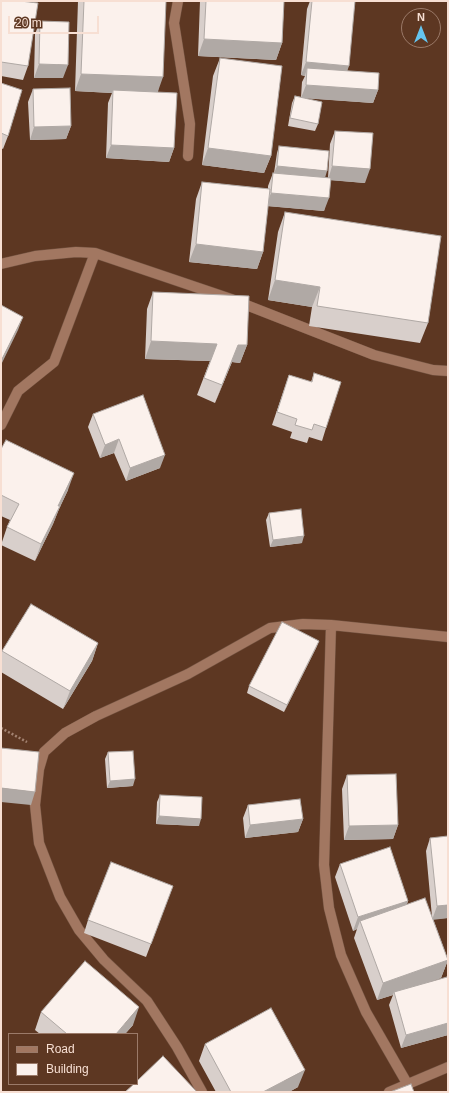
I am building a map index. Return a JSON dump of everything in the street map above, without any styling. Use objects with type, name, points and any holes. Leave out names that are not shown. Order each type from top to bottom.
[{"type":"street","points":[[178,1],[174,23],[190,124],[188,156]]},
{"type":"street","points":[[1,264],[35,256],[76,252],[95,254],[231,299],[374,355],[433,370],[448,371]]},
{"type":"street","points":[[1,425],[18,391],[54,362],[95,254]]},
{"type":"street","points":[[202,1092],[177,1047],[147,1001],[104,960],[79,930],[60,897],[39,843],[35,805],[39,769],[44,752],[65,733],[96,716],[188,674],[270,628],[303,624],[331,625],[448,637]]},
{"type":"street","points":[[331,625],[324,865],[329,908],[341,955],[366,1012],[408,1085]]},
{"type":"street","points":[[389,1092],[448,1067]]},
{"type":"path","points":[[1,728],[44,752]]},
{"type":"building","points":[[1,1],[38,3],[28,66],[1,62]]},
{"type":"building","points":[[84,1],[166,1],[163,77],[81,74]]},
{"type":"building","points":[[206,1],[284,1],[282,43],[204,39]]},
{"type":"building","points":[[312,1],[355,1],[349,66],[306,62]]},
{"type":"building","points":[[40,21],[69,22],[68,65],[39,64]]},
{"type":"building","points":[[220,58],[282,66],[271,156],[208,148]]},
{"type":"building","points":[[307,68],[379,73],[378,90],[306,85]]},
{"type":"building","points":[[1,83],[22,90],[8,136],[1,133]]},
{"type":"building","points":[[70,88],[71,126],[34,127],[33,89]]},
{"type":"building","points":[[113,90],[177,93],[174,148],[111,145]]},
{"type":"building","points":[[295,96],[322,102],[318,124],[290,118]]},
{"type":"building","points":[[335,131],[373,133],[370,169],[332,166]]},
{"type":"building","points":[[279,146],[329,151],[327,171],[277,166]]},
{"type":"building","points":[[273,173],[331,178],[329,198],[271,193]]},
{"type":"building","points":[[202,182],[270,189],[263,252],[196,244]]},
{"type":"building","points":[[285,212],[441,236],[428,323],[317,306],[320,287],[275,280]]},
{"type":"building","points":[[153,292],[249,296],[247,345],[238,345],[222,385],[204,378],[217,344],[151,341]]},
{"type":"building","points":[[1,305],[23,317],[1,361]]},
{"type":"building","points":[[314,373],[341,382],[326,428],[314,424],[312,430],[295,425],[297,419],[277,412],[289,375],[312,382]]},
{"type":"building","points":[[143,395],[165,455],[130,468],[119,439],[105,445],[93,414]]},
{"type":"building","points":[[6,440],[74,473],[58,506],[60,506],[41,544],[7,527],[19,504],[1,495],[1,449]]},
{"type":"building","points":[[301,509],[304,536],[273,540],[269,513]]},
{"type":"building","points":[[31,604],[98,643],[70,691],[2,651]]},
{"type":"building","points":[[282,622],[319,641],[287,705],[249,686]]},
{"type":"building","points":[[1,748],[39,752],[35,792],[1,788]]},
{"type":"building","points":[[133,751],[135,779],[110,781],[108,752]]},
{"type":"building","points":[[396,774],[398,825],[349,826],[347,775]]},
{"type":"building","points":[[160,795],[202,797],[201,819],[159,816]]},
{"type":"building","points":[[300,799],[303,819],[250,825],[248,805]]},
{"type":"building","points":[[448,836],[448,905],[437,906],[430,838]]},
{"type":"building","points":[[390,847],[408,901],[358,917],[340,864]]},
{"type":"building","points":[[111,862],[173,886],[151,944],[88,920]]},
{"type":"building","points":[[425,898],[448,960],[383,983],[360,921]]},
{"type":"building","points":[[85,961],[139,1007],[117,1033],[66,1033],[41,1012]]},
{"type":"building","points":[[447,977],[448,1023],[406,1035],[394,992]]},
{"type":"building","points":[[271,1008],[305,1070],[263,1092],[231,1092],[205,1044]]},
{"type":"building","points":[[163,1056],[197,1092],[125,1092],[133,1085],[138,1085],[138,1080]]},
{"type":"building","points":[[411,1084],[414,1092],[390,1092]]}]
